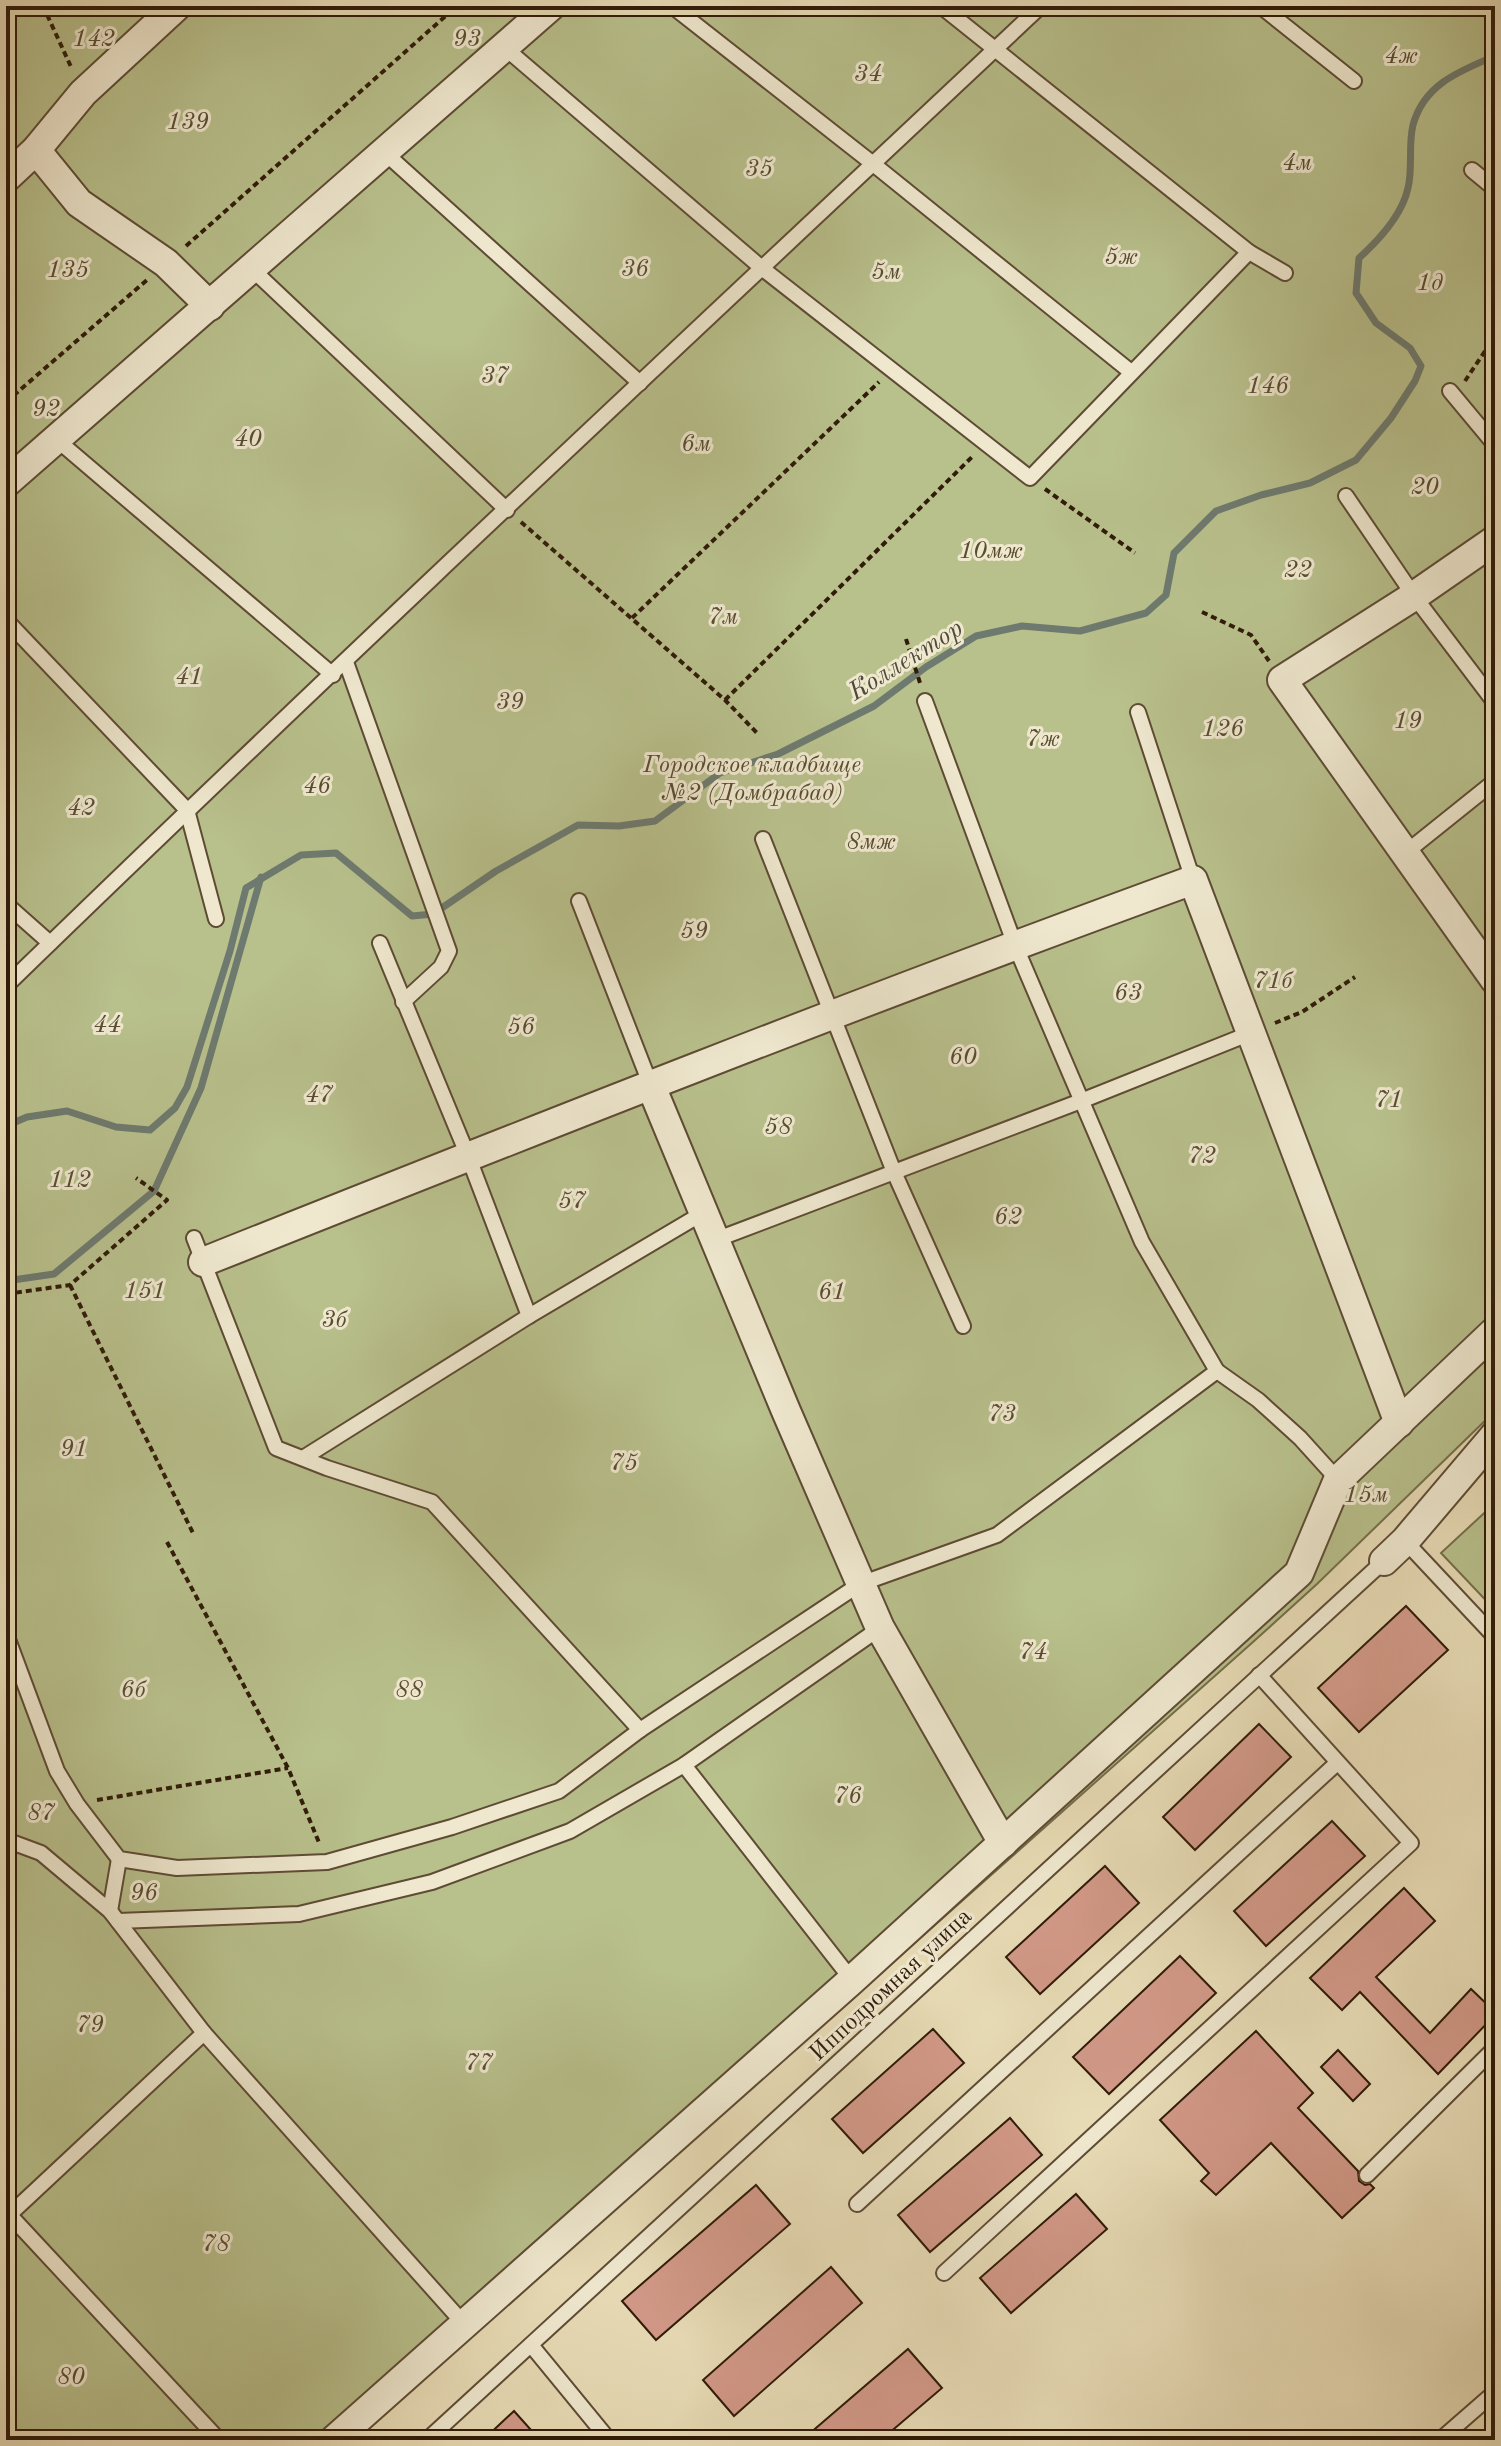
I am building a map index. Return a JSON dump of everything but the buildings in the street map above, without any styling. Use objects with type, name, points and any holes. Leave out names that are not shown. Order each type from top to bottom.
[{"type":"street","points":[[6,178],[36,150],[83,93],[177,6]]},
{"type":"street","points":[[6,483],[551,6]]},
{"type":"street","points":[[36,150],[79,203],[166,263],[210,306]]},
{"type":"street","points":[[1495,540],[1282,680],[1495,980]]},
{"type":"street","points":[[199,1250],[468,1156],[1015,945],[1193,880],[1399,1423]]},
{"type":"street","points":[[651,1086],[880,1628],[1003,1843]]},
{"type":"street","points":[[334,2440],[852,1980],[1299,1573],[1338,1480],[1495,1331]]},
{"type":"street","points":[[1384,1561],[1405,1541],[1495,1435]]},
{"type":"lane","points":[[672,6],[1131,372]]},
{"type":"lane","points":[[941,6],[1249,252],[1285,273]]},
{"type":"lane","points":[[6,986],[187,810],[1041,6]]},
{"type":"lane","points":[[1260,6],[1354,81]]},
{"type":"lane","points":[[504,47],[763,269],[1030,478],[1249,252]]},
{"type":"lane","points":[[384,152],[640,383]]},
{"type":"lane","points":[[1472,170],[1495,189]]},
{"type":"lane","points":[[252,269],[507,510]]},
{"type":"lane","points":[[1452,394],[1495,445]]},
{"type":"lane","points":[[56,439],[333,675]]},
{"type":"lane","points":[[1346,496],[1414,596],[1495,703]]},
{"type":"lane","points":[[6,620],[187,810],[216,919]]},
{"type":"lane","points":[[346,662],[449,951],[441,967],[403,1002]]},
{"type":"lane","points":[[925,701],[1015,945],[1142,1242],[1217,1371],[1258,1400],[1300,1438],[1338,1480]]},
{"type":"lane","points":[[1138,712],[1193,880]]},
{"type":"lane","points":[[1404,854],[1495,781]]},
{"type":"lane","points":[[763,839],[894,1172],[963,1326]]},
{"type":"lane","points":[[579,901],[651,1086]]},
{"type":"lane","points":[[6,904],[50,943]]},
{"type":"lane","points":[[380,943],[468,1156],[529,1316]]},
{"type":"lane","points":[[715,1240],[1251,1033]]},
{"type":"lane","points":[[303,1458],[529,1316],[703,1213]]},
{"type":"lane","points":[[199,1250],[276,1448],[432,1502],[640,1730]]},
{"type":"lane","points":[[119,1859],[177,1868],[327,1862],[452,1827],[559,1791],[640,1730],[860,1584],[997,1535],[1217,1371]]},
{"type":"lane","points":[[1405,1541],[1495,1637]]},
{"type":"lane","name":"Ипподромная улица","points":[[427,2440],[1384,1561]]},
{"type":"lane","points":[[114,1916],[299,1914],[432,1882],[570,1831],[684,1765],[880,1628]]},
{"type":"lane","points":[[6,1634],[57,1771],[77,1804],[119,1859],[114,1916]]},
{"type":"lane","points":[[944,2273],[1411,1843],[1259,1675]]},
{"type":"lane","points":[[857,2204],[1337,1763]]},
{"type":"lane","points":[[684,1765],[852,1980]]},
{"type":"lane","points":[[6,1840],[41,1853],[114,1916],[204,2033],[465,2325]]},
{"type":"lane","points":[[204,2033],[7,2215],[219,2440]]},
{"type":"lane","points":[[1367,2175],[1495,2048]]},
{"type":"lane","points":[[531,2345],[609,2440]]},
{"type":"lane","points":[[1440,2440],[1495,2392]]},
{"type":"path","points":[[43,6],[83,93]]},
{"type":"path","points":[[6,402],[457,6]]},
{"type":"path","points":[[1452,394],[1495,336]]},
{"type":"path","points":[[632,618],[891,371]]},
{"type":"path","points":[[725,700],[984,445]]},
{"type":"path","points":[[1030,478],[1135,553]]},
{"type":"path","points":[[507,510],[725,700],[757,733]]},
{"type":"path","points":[[1202,612],[1251,635]]},
{"type":"path","points":[[906,639],[917,673]]},
{"type":"path","points":[[1251,1033],[1302,1012],[1355,977]]},
{"type":"path","points":[[6,1294],[70,1285],[167,1200],[136,1178]]},
{"type":"path","points":[[70,1285],[193,1533]]},
{"type":"path","points":[[167,1542],[288,1768],[327,1862]]},
{"type":"path","points":[[77,1804],[288,1768]]},
{"type":"green space","name":"Городское кладбище №2 (Домбрабад)","points":[[6,6],[1495,6],[1495,1411],[1253,1642],[356,2440],[6,2440]]},
{"type":"green space","points":[[1495,1503],[1495,1610],[1441,1553]]},
{"type":"waterway","name":"Коллектор","points":[[6,1126],[27,1117],[67,1111],[116,1127],[150,1130],[175,1108],[187,1087],[230,951],[246,888],[301,855],[336,853],[412,916],[433,914],[496,871],[578,825],[619,826],[655,821],[720,773],[778,754],[874,706],[926,667],[976,636],[1022,626],[1080,631],[1146,613],[1166,595],[1174,553],[1216,511],[1261,495],[1310,483],[1356,460],[1391,418],[1415,381],[1421,366],[1410,348],[1376,323],[1356,293],[1359,258],[1389,227],[1401,208],[1409,180],[1413,125],[1426,99],[1445,81],[1495,56]]},
{"type":"waterway","points":[[6,1281],[54,1274],[154,1191],[201,1088],[261,877]]},
{"type":"park label","name":"142","points":[[94,38]]},
{"type":"park label","name":"93","points":[[467,38]]},
{"type":"park label","name":"4ж","points":[[1401,55]]},
{"type":"park label","name":"34","points":[[868,73]]},
{"type":"park label","name":"139","points":[[188,121]]},
{"type":"park label","name":"4м","points":[[1297,162]]},
{"type":"park label","name":"35","points":[[759,168]]},
{"type":"park label","name":"5ж","points":[[1121,256]]},
{"type":"park label","name":"36","points":[[635,268]]},
{"type":"park label","name":"135","points":[[68,269]]},
{"type":"park label","name":"5м","points":[[886,271]]},
{"type":"park label","name":"1д","points":[[1430,282]]},
{"type":"park label","name":"37","points":[[495,375]]},
{"type":"park label","name":"146","points":[[1268,385]]},
{"type":"park label","name":"92","points":[[46,408]]},
{"type":"park label","name":"40","points":[[248,438]]},
{"type":"park label","name":"6м","points":[[696,443]]},
{"type":"park label","name":"20","points":[[1425,486]]},
{"type":"park label","name":"10мж","points":[[991,550]]},
{"type":"park label","name":"22","points":[[1298,569]]},
{"type":"park label","name":"7м","points":[[723,616]]},
{"type":"park label","name":"41","points":[[189,676]]},
{"type":"park label","name":"39","points":[[510,701]]},
{"type":"park label","name":"19","points":[[1408,720]]},
{"type":"park label","name":"126","points":[[1223,728]]},
{"type":"park label","name":"7ж","points":[[1043,738]]},
{"type":"park label","name":"46","points":[[317,785]]},
{"type":"park label","name":"42","points":[[81,807]]},
{"type":"park label","name":"8мж","points":[[871,841]]},
{"type":"park label","name":"59","points":[[694,930]]},
{"type":"park label","name":"71б","points":[[1273,980]]},
{"type":"park label","name":"63","points":[[1128,992]]},
{"type":"park label","name":"44","points":[[107,1024]]},
{"type":"park label","name":"56","points":[[521,1026]]},
{"type":"park label","name":"60","points":[[963,1056]]},
{"type":"park label","name":"47","points":[[319,1094]]},
{"type":"park label","name":"71","points":[[1389,1099]]},
{"type":"park label","name":"58","points":[[778,1126]]},
{"type":"park label","name":"72","points":[[1202,1155]]},
{"type":"park label","name":"112","points":[[70,1179]]},
{"type":"park label","name":"57","points":[[572,1200]]},
{"type":"park label","name":"62","points":[[1008,1216]]},
{"type":"park label","name":"151","points":[[145,1290]]},
{"type":"park label","name":"61","points":[[832,1291]]},
{"type":"park label","name":"3б","points":[[334,1319]]},
{"type":"park label","name":"73","points":[[1002,1413]]},
{"type":"park label","name":"91","points":[[74,1448]]},
{"type":"park label","name":"75","points":[[624,1462]]},
{"type":"park label","name":"15м","points":[[1366,1494]]},
{"type":"park label","name":"74","points":[[1033,1651]]},
{"type":"park label","name":"6б","points":[[133,1689]]},
{"type":"park label","name":"88","points":[[409,1689]]},
{"type":"park label","name":"76","points":[[848,1795]]},
{"type":"park label","name":"87","points":[[41,1812]]},
{"type":"park label","name":"96","points":[[144,1892]]},
{"type":"park label","name":"79","points":[[90,2024]]},
{"type":"park label","name":"77","points":[[479,2062]]},
{"type":"park label","name":"78","points":[[216,2243]]},
{"type":"park label","name":"80","points":[[71,2376]]}]
